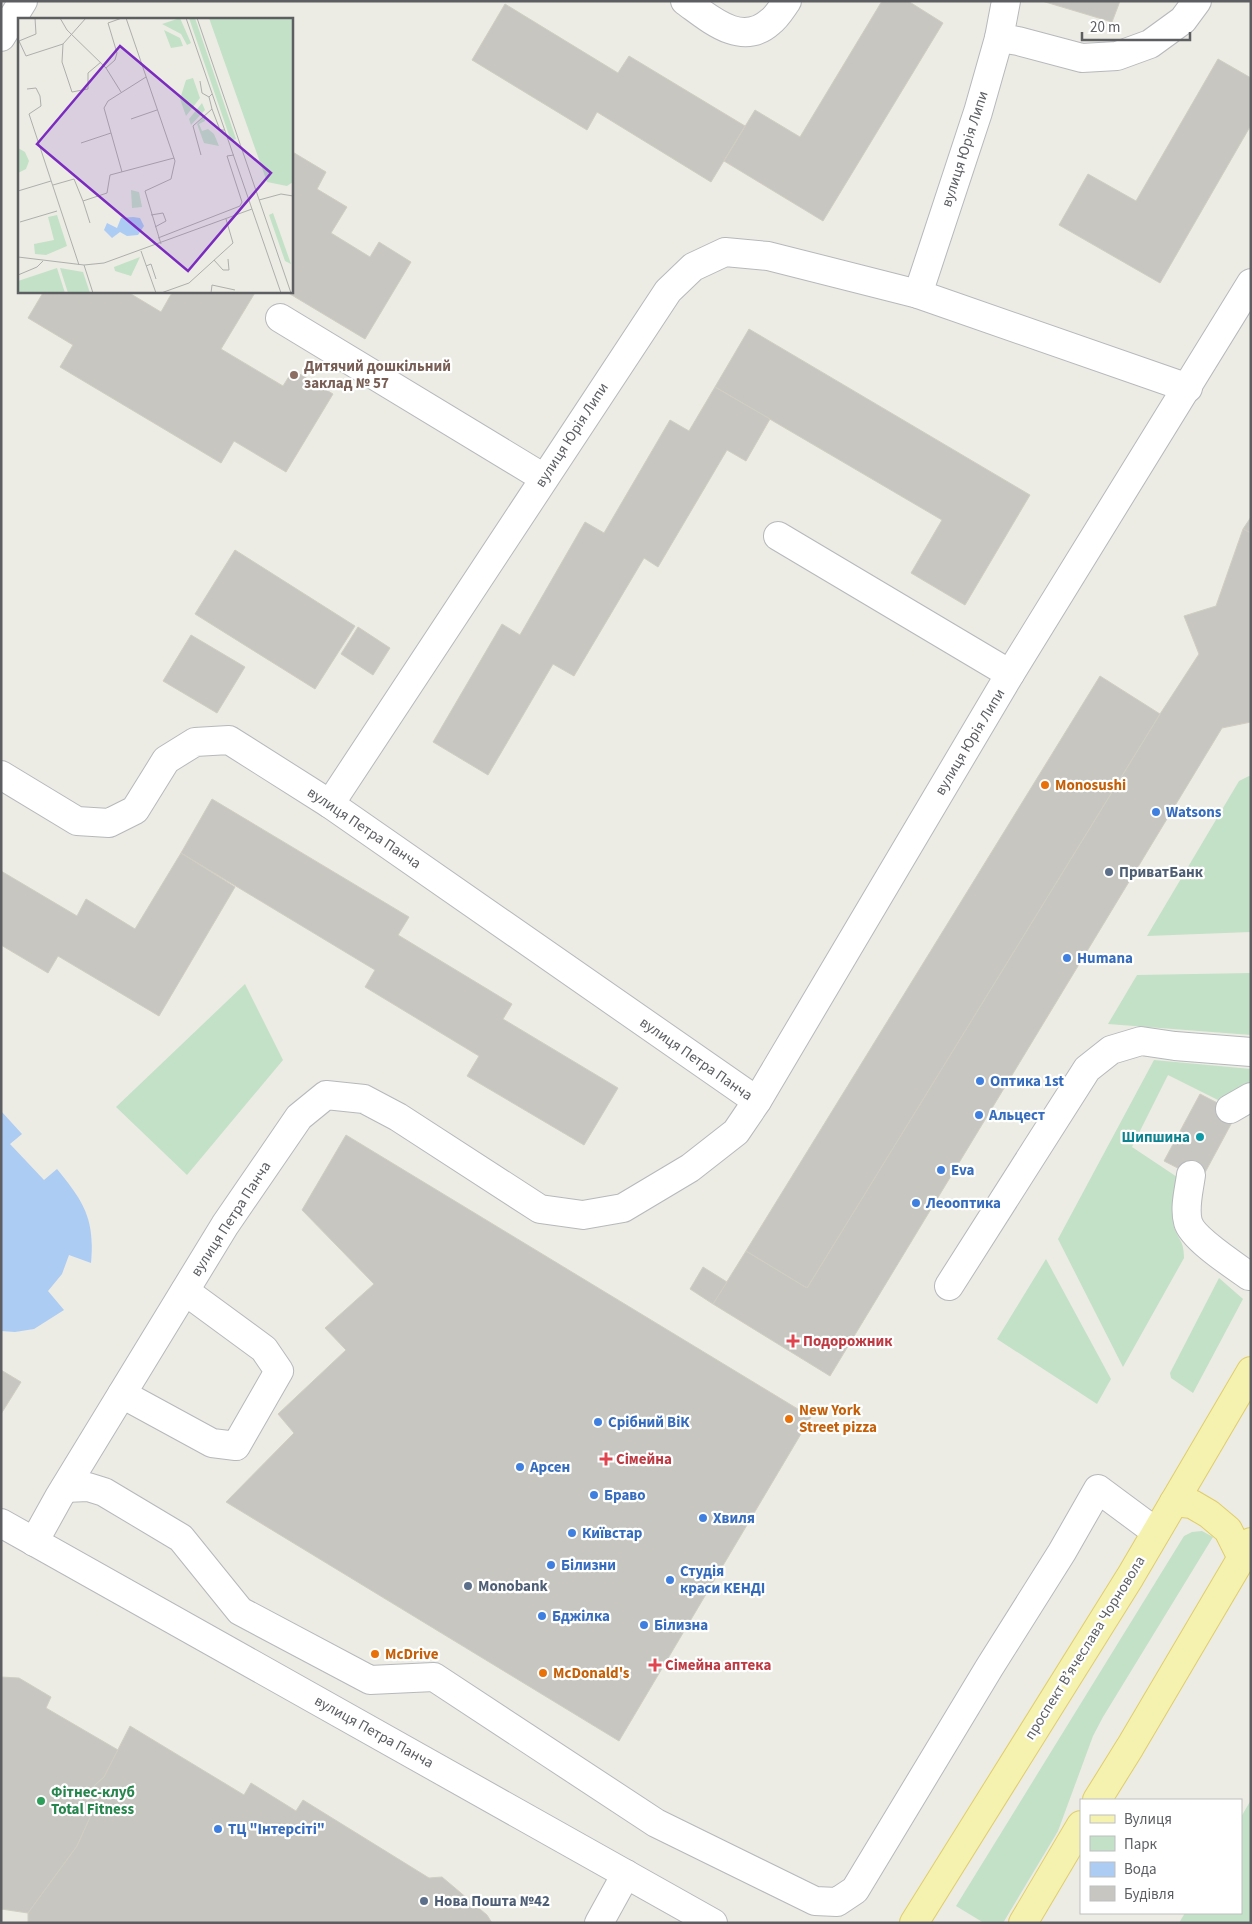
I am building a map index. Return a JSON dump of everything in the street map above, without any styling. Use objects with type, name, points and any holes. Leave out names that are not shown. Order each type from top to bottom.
[{"type":"main road","name":"проспект Вʼячеслава Чорновола","points":[[914,1923],[1156,1532],[1251,1371]]},
{"type":"main road","points":[[1098,1799],[1246,1549],[1209,1514],[1192,1504],[1174,1502]]},
{"type":"main road","points":[[1023,1923],[1080,1827]]},
{"type":"street","points":[[1,37],[23,1]]},
{"type":"street","points":[[685,1],[728,31],[753,32],[770,23],[787,1]]},
{"type":"street","name":"вулиця Юрія Липи","points":[[918,294],[978,112],[999,38],[1006,1]]},
{"type":"street","points":[[999,38],[1018,41],[1082,58],[1117,56],[1150,44],[1183,20],[1197,1]]},
{"type":"street","name":"вулиця Юрія Липи","points":[[330,804],[668,292],[693,268],[725,252],[768,256],[918,294],[1188,388]]},
{"type":"street","name":"вулиця Юрія Липи","points":[[757,1101],[1010,674],[1251,283]]},
{"type":"street","points":[[280,318],[544,478]]},
{"type":"street","points":[[778,536],[1010,674]]},
{"type":"street","name":"вулиця Петра Панча","points":[[1,774],[78,821],[109,823],[135,810],[166,760],[195,742],[228,740],[330,804],[757,1101],[736,1132],[690,1168],[623,1208],[583,1215],[540,1209],[398,1117],[364,1099],[326,1095],[299,1117],[225,1226],[34,1542]]},
{"type":"street","points":[[949,1286],[1087,1069],[1111,1050],[1141,1041],[1175,1046],[1251,1052]]},
{"type":"street","points":[[1191,1175],[1186,1213],[1188,1225],[1206,1245],[1250,1276]]},
{"type":"street","points":[[122,1394],[212,1442],[236,1446],[279,1371],[264,1349],[185,1291]]},
{"type":"street","points":[[65,1488],[88,1487],[104,1492],[182,1538],[240,1611],[370,1680],[434,1677],[656,1823],[815,1901],[830,1902],[837,1902],[856,1890],[989,1668],[1062,1552],[1098,1489],[1156,1532]]},
{"type":"street","name":"вулиця Петра Панча","points":[[1,1523],[713,1923]]},
{"type":"street","points":[[599,1923],[626,1874]]},
{"type":"green space","points":[[1251,775],[1251,932],[1147,936],[1239,781]]},
{"type":"green space","points":[[1251,973],[1251,1035],[1108,1024],[1137,975]]},
{"type":"green space","points":[[245,984],[283,1060],[187,1175],[116,1107]]},
{"type":"green space","points":[[1154,1060],[1251,1069],[1251,1085],[1226,1104],[1168,1075],[1132,1147],[1180,1179],[1174,1203],[1173,1221],[1182,1244],[1184,1258],[1123,1367],[1058,1239]]},
{"type":"green space","points":[[1046,1259],[1111,1379],[1097,1404],[997,1339]]},
{"type":"green space","points":[[1219,1278],[1243,1299],[1193,1393],[1171,1378],[1170,1373]]},
{"type":"green space","points":[[1202,1531],[1213,1537],[1103,1717],[1093,1736],[1058,1831],[1003,1923],[984,1923],[956,1906],[1184,1536],[1192,1532]]},
{"type":"green space","points":[[1251,1800],[1251,1923],[1179,1923],[1184,1914],[1242,1914],[1242,1815]]},
{"type":"water","points":[[1,1111],[22,1134],[10,1144],[44,1180],[57,1169],[74,1191],[86,1212],[92,1248],[91,1263],[69,1255],[62,1274],[48,1291],[64,1310],[34,1329],[15,1332],[1,1331]]},
{"type":"building","points":[[882,1],[908,1],[943,23],[823,221],[724,161],[755,110],[800,137]]},
{"type":"building","points":[[1042,1],[1120,1],[1112,22]]},
{"type":"building","points":[[505,4],[618,73],[629,56],[745,126],[711,182],[597,112],[587,130],[472,60]]},
{"type":"building","points":[[1218,59],[1251,78],[1251,125],[1160,283],[1059,225],[1088,174],[1136,201]]},
{"type":"building","points":[[292,152],[326,172],[317,189],[347,207],[331,233],[370,257],[379,242],[411,262],[365,339],[287,292],[292,292]]},
{"type":"building","points":[[43,292],[128,292],[161,312],[172,292],[255,292],[221,349],[283,386],[293,370],[333,394],[286,472],[234,441],[221,463],[60,367],[73,345],[28,318]]},
{"type":"building","points":[[749,329],[1030,495],[965,605],[911,573],[942,520],[715,387]]},
{"type":"building","points":[[715,387],[770,419],[746,461],[727,450],[658,567],[644,558],[574,676],[553,664],[488,775],[433,742],[502,624],[520,635],[585,522],[604,533],[670,420],[689,431]]},
{"type":"building","points":[[1251,517],[1251,533],[1243,529]]},
{"type":"building","points":[[1243,529],[1251,533],[1251,722],[1222,728],[830,1376],[713,1304],[746,1251],[807,1288],[1160,714],[1199,654],[1184,616],[1216,606]]},
{"type":"building","points":[[235,550],[355,626],[315,689],[195,614]]},
{"type":"building","points":[[358,627],[390,648],[373,675],[341,654]]},
{"type":"building","points":[[191,635],[245,667],[217,713],[163,681]]},
{"type":"building","points":[[1100,676],[1160,714],[807,1288],[746,1251]]},
{"type":"building","points":[[212,799],[409,917],[398,935],[512,1004],[503,1019],[618,1088],[584,1145],[467,1076],[479,1056],[365,987],[375,970],[181,853]]},
{"type":"building","points":[[181,853],[235,887],[159,1016],[58,956],[48,973],[1,945],[1,871],[77,916],[86,899],[135,929]]},
{"type":"building","name":"Шипшина","points":[[1200,1094],[1237,1113],[1201,1180],[1164,1161]]},
{"type":"building","name":"Арсен","points":[[346,1135],[811,1417],[619,1741],[226,1502],[294,1433],[278,1414],[346,1350],[325,1328],[374,1284],[302,1210]]},
{"type":"building","points":[[703,1267],[727,1282],[713,1304],[690,1289]]},
{"type":"building","points":[[1,1370],[21,1382],[1,1414]]},
{"type":"building","points":[[1,1677],[19,1678],[51,1697],[46,1708],[118,1750],[104,1777],[85,1794],[92,1813],[77,1846],[28,1913],[1,1909]]},
{"type":"building","name":"ТЦ \"Інтерсіті\"","points":[[130,1726],[244,1795],[251,1783],[296,1811],[303,1800],[429,1878],[442,1877],[487,1915],[492,1923],[28,1923],[28,1913],[77,1846],[92,1813],[85,1794],[104,1777]]},
{"type":"place","name":"Дитячий дошкільний заклад № 57","points":[[294,375]]},
{"type":"place","name":"Monosushi","points":[[1045,785]]},
{"type":"place","name":"Watsons","points":[[1156,812]]},
{"type":"place","name":"ПриватБанк","points":[[1109,872]]},
{"type":"place","name":"Humana","points":[[1067,958]]},
{"type":"place","name":"Оптика 1st","points":[[980,1081]]},
{"type":"place","name":"Альцест","points":[[979,1115]]},
{"type":"place","name":"Шипшина","points":[[1200,1137]]},
{"type":"place","name":"Eva","points":[[941,1170]]},
{"type":"place","name":"Леооптика","points":[[916,1203]]},
{"type":"place","name":"Подорожник","points":[[793,1341]]},
{"type":"place","name":"New York Street pizza","points":[[789,1419]]},
{"type":"place","name":"Срібний ВіК","points":[[598,1422]]},
{"type":"place","name":"Сімейна","points":[[606,1459]]},
{"type":"place","name":"Арсен","points":[[520,1467]]},
{"type":"place","name":"Браво","points":[[594,1495]]},
{"type":"place","name":"Хвиля","points":[[703,1518]]},
{"type":"place","name":"Київстар","points":[[572,1533]]},
{"type":"place","name":"Білизни","points":[[551,1565]]},
{"type":"place","name":"Студія краси КЕНДІ","points":[[670,1580]]},
{"type":"place","name":"Monobank","points":[[468,1586]]},
{"type":"place","name":"Бджілка","points":[[542,1616]]},
{"type":"place","name":"Білизна","points":[[644,1625]]},
{"type":"place","name":"McDrive","points":[[375,1654]]},
{"type":"place","name":"Сімейна аптека","points":[[655,1665]]},
{"type":"place","name":"McDonald's","points":[[543,1673]]},
{"type":"place","name":"Фітнес-клуб Total Fitness","points":[[41,1801]]},
{"type":"place","name":"ТЦ \"Інтерсіті\"","points":[[218,1829]]},
{"type":"place","name":"Нова Пошта №42","points":[[424,1901]]}]
